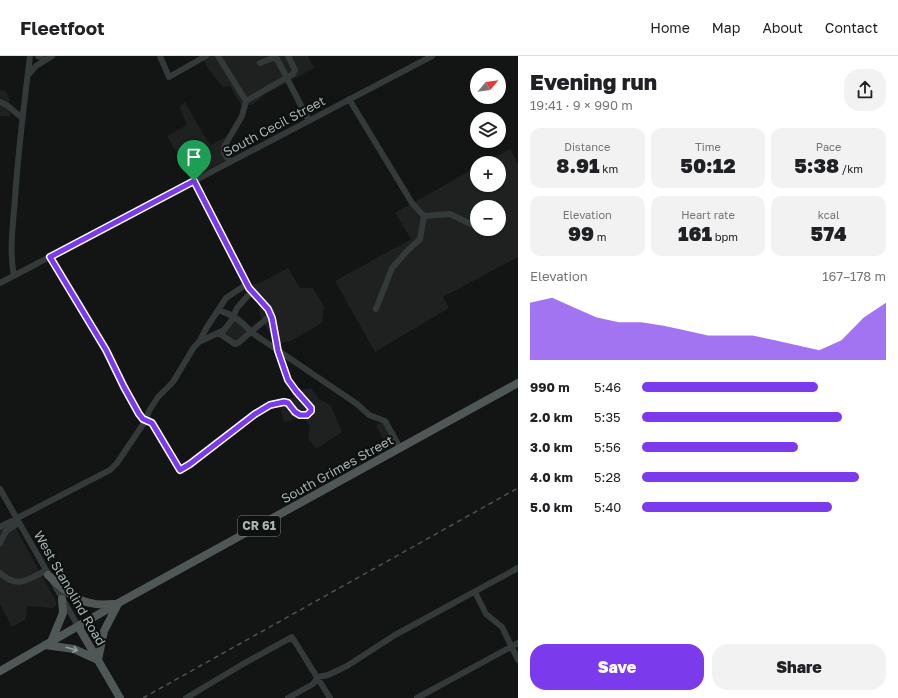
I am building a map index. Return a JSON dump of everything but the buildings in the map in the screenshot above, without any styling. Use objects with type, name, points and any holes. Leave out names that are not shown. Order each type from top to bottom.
[{"type":"main road","name":"South Grimes Street","points":[[0,671],[118,603],[518,383]]},
{"type":"main road","points":[[47,573],[66,592],[80,601],[100,605],[118,603]]},
{"type":"main road","points":[[62,600],[63,613],[48,643],[74,649],[98,660],[104,631],[108,620],[118,603]]},
{"type":"main road","name":"West Stanolind Road","points":[[78,626],[120,698]]},
{"type":"street","points":[[14,276],[12,265],[12,244],[19,142],[30,56]]},
{"type":"street","points":[[38,56],[45,60]]},
{"type":"street","points":[[28,75],[36,66],[52,56]]},
{"type":"street","points":[[160,56],[169,77],[206,56]]},
{"type":"street","points":[[218,56],[246,102]]},
{"type":"street","points":[[230,162],[224,153],[224,147],[242,116],[246,102],[293,74],[295,70],[288,56]]},
{"type":"street","name":"South Cecil Street","points":[[0,283],[432,56]]},
{"type":"street","points":[[260,63],[273,58],[277,60],[309,121]]},
{"type":"street","points":[[349,99],[412,203],[424,216]]},
{"type":"street","points":[[0,102],[8,106],[22,118]]},
{"type":"street","points":[[50,257],[106,350],[139,414],[152,423],[180,470],[255,414],[270,405],[284,402],[288,403],[295,412],[300,415],[307,415],[311,411],[311,408],[288,380],[278,349],[271,315],[268,309],[247,284],[194,181]]},
{"type":"street","points":[[424,216],[450,214],[470,224]]},
{"type":"street","points":[[376,309],[392,268],[420,239],[424,216]]},
{"type":"street","points":[[0,527],[17,521],[110,470],[117,463],[146,420],[149,411],[158,397],[173,382],[226,298],[247,284]]},
{"type":"street","points":[[199,342],[224,330],[231,321],[237,308],[252,291]]},
{"type":"street","points":[[218,310],[243,322],[251,332],[357,404],[369,415],[385,421],[400,448]]},
{"type":"street","points":[[219,333],[235,344],[271,315]]},
{"type":"street","name":"West Stanolind Road","points":[[0,489],[78,626]]},
{"type":"street","points":[[0,543],[6,531],[17,521]]},
{"type":"street","points":[[288,698],[313,684],[318,677],[328,675],[347,666],[395,635],[518,568]]},
{"type":"street","points":[[0,573],[9,580],[25,582],[47,573]]},
{"type":"street","points":[[476,592],[486,614],[502,628],[510,647],[518,660]]},
{"type":"street","points":[[186,698],[292,637],[330,698]]},
{"type":"street","points":[[417,698],[518,643]]},
{"type":"shaded area","points":[[201,56],[308,56],[314,68],[264,95],[252,105],[241,105],[230,86],[223,87],[209,70]]},
{"type":"shaded area","points":[[0,90],[5,91],[9,97],[10,116],[0,116]]},
{"type":"shaded area","points":[[185,102],[204,136],[211,145],[225,137],[235,155],[191,179],[167,136],[187,125],[179,107]]},
{"type":"shaded area","points":[[510,149],[518,163],[518,257],[443,297],[449,308],[375,352],[335,281],[411,239],[395,213],[470,171],[470,192],[506,192],[506,156],[497,156]]},
{"type":"shaded area","points":[[288,268],[300,288],[313,288],[324,307],[322,323],[290,341],[275,344],[261,318],[258,303],[251,297],[246,288],[251,284],[258,284]]},
{"type":"shaded area","points":[[237,314],[256,331],[239,347],[233,347],[214,333],[223,327],[230,317]]},
{"type":"shaded area","points":[[311,388],[319,399],[331,406],[342,432],[316,449],[308,438],[310,425],[303,418],[284,422],[278,400],[294,398],[292,392]]},
{"type":"shaded area","points":[[384,421],[391,435],[383,439],[376,425]]},
{"type":"shaded area","points":[[13,523],[57,603],[54,608],[27,606],[26,619],[12,627],[0,604],[0,530]]},
{"type":"railway","points":[[143,698],[518,488]]},
{"type":"route","points":[[194,181],[249,288],[268,309],[272,318],[278,351],[288,380],[303,399],[310,405],[311,411],[307,415],[300,415],[295,412],[288,403],[284,402],[270,405],[255,414],[180,470],[152,423],[143,419],[139,414],[106,350],[50,257],[194,181]]}]
